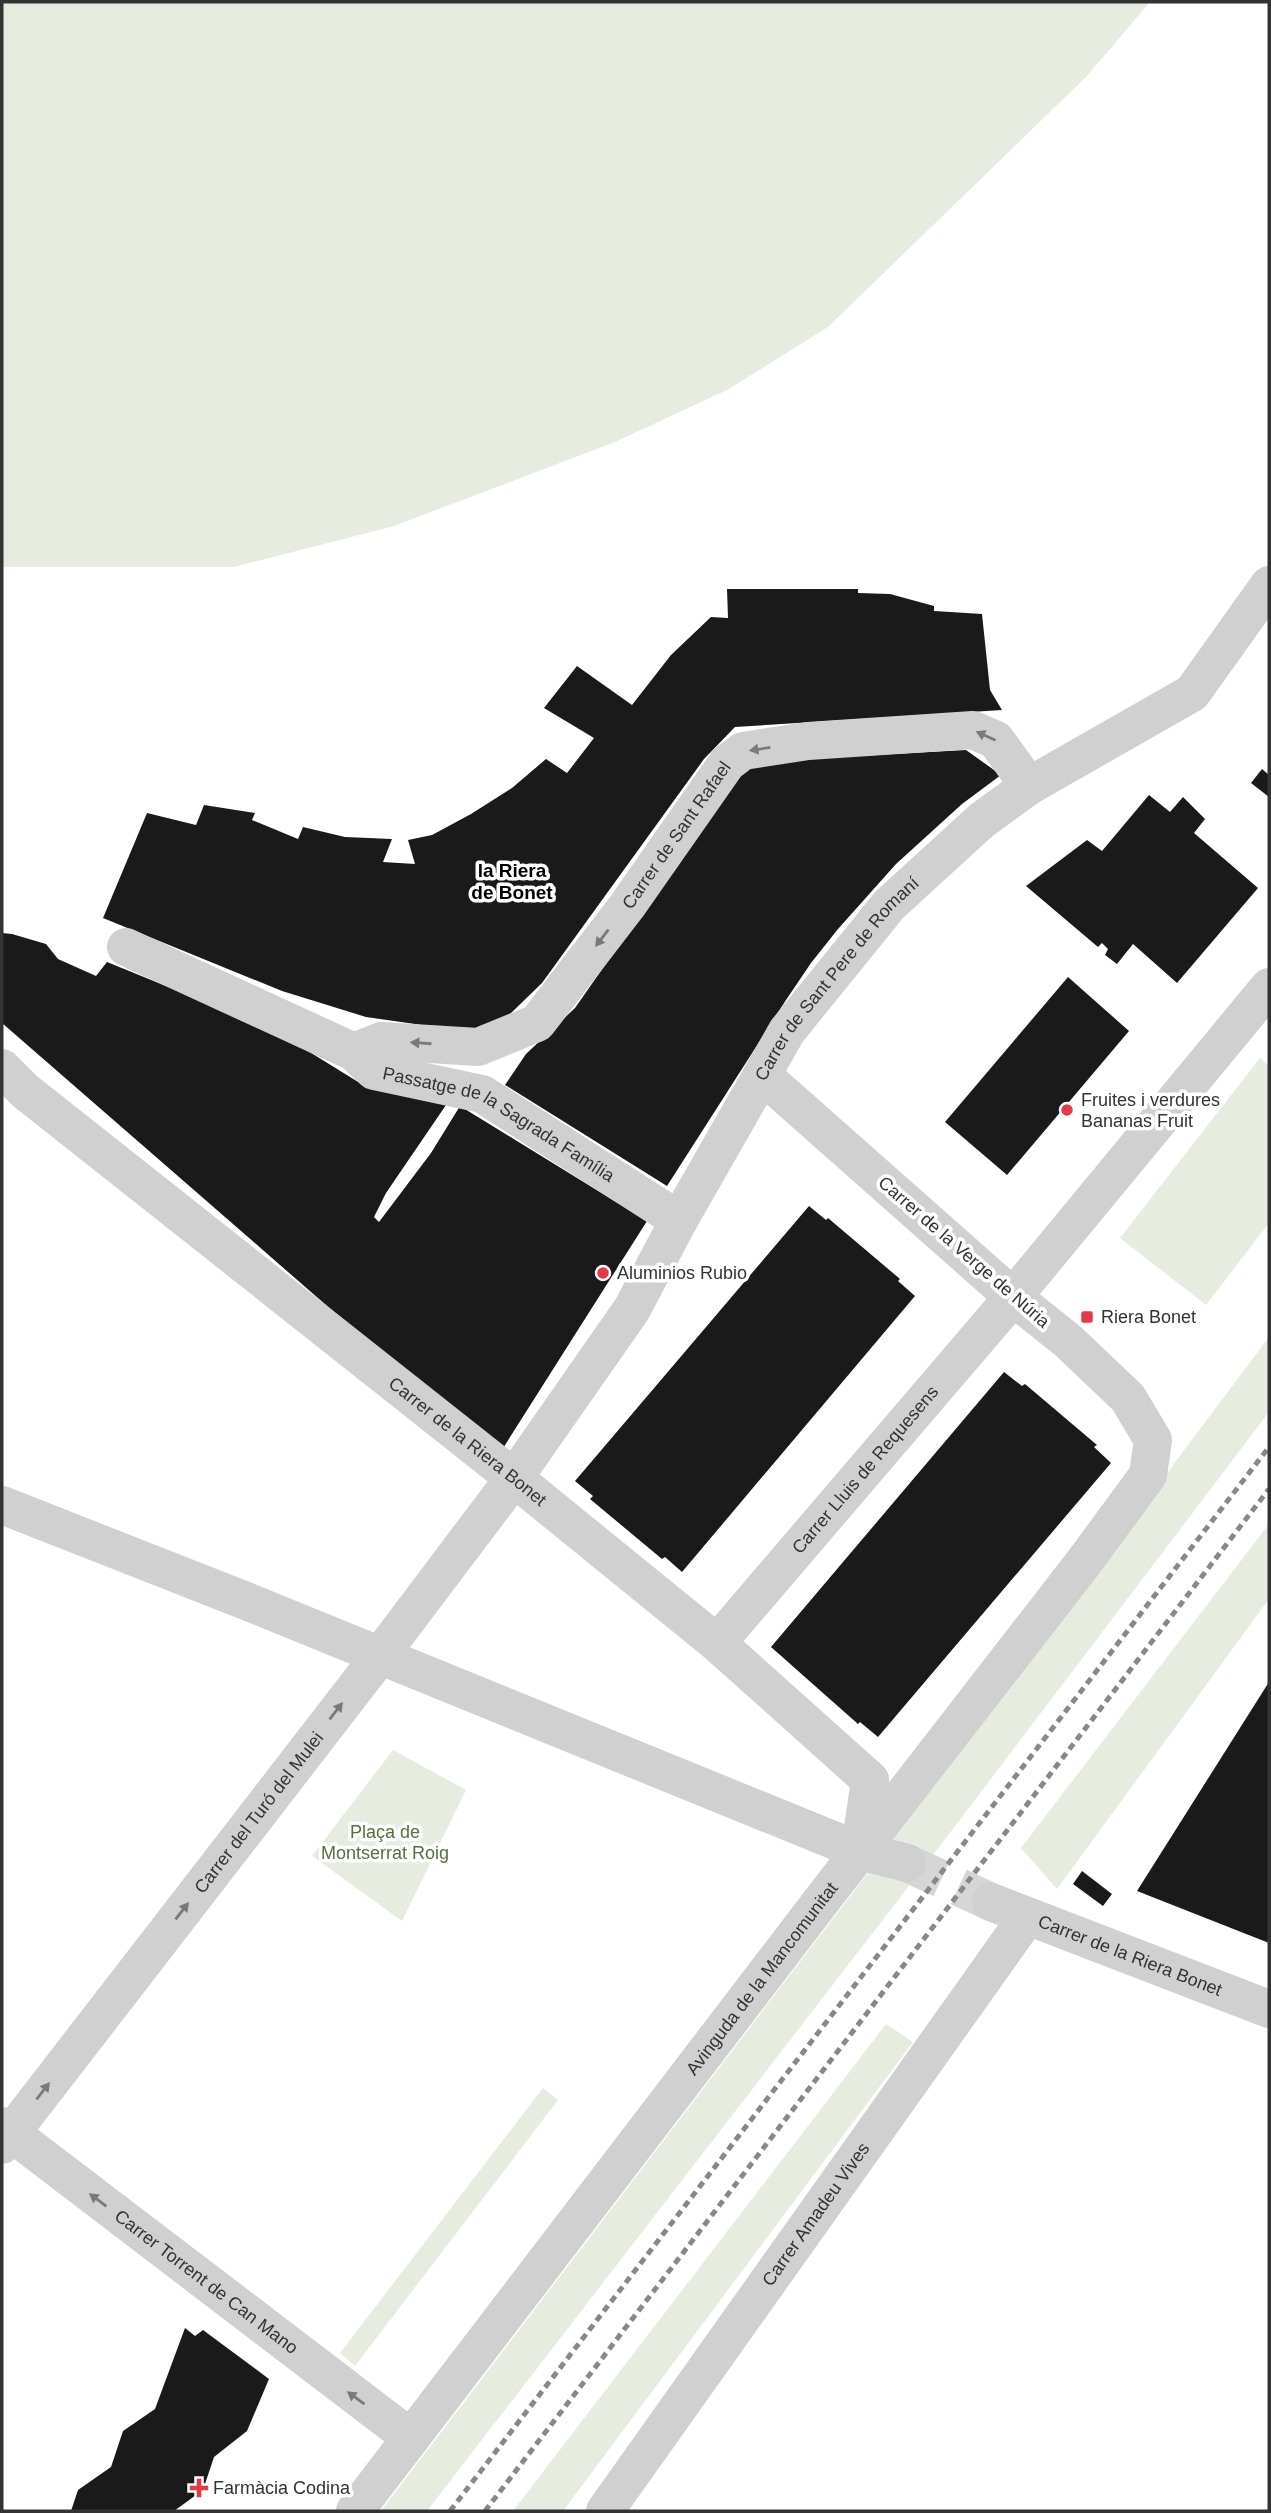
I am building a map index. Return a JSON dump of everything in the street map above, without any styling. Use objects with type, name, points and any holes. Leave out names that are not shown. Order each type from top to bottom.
[{"type":"street","name":"Carrer de Sant Pere de Romaní","points":[[514,1478],[632,1309],[679,1220],[787,1031],[889,905],[982,820],[1029,786],[1192,693],[1269,585]]},
{"type":"street","name":"Carrer de Sant Rafael","points":[[354,1052],[381,1041],[478,1047],[537,1023],[627,906],[727,762],[743,751],[808,741],[974,730],[996,740],[1029,786]]},
{"type":"street","name":"Passatge de la Sagrada Família","points":[[126,947],[354,1052],[374,1072],[482,1094],[679,1220]]},
{"type":"street","name":"Carrer Lluis de Requesens","points":[[717,1643],[1013,1297],[1269,987]]},
{"type":"street","name":"Carrer de la Riera Bonet","points":[[2,1068],[25,1091],[514,1478],[717,1643],[870,1780],[860,1851]]},
{"type":"street","name":"Carrer de la Verge de Núria","points":[[762,1075],[1013,1297],[1069,1341],[1128,1398],[1153,1440]]},
{"type":"street","name":"Avinguda de la Mancomunitat","points":[[355,2511],[1084,1562],[1148,1475],[1153,1440]]},
{"type":"street","name":"Carrer del Turó del Mulei","points":[[5,2135],[379,1657],[514,1478]]},
{"type":"street","points":[[2,1505],[216,1589],[860,1851],[907,1863]]},
{"type":"street","name":"Carrer de la Riera Bonet","points":[[991,1902],[1269,2009]]},
{"type":"street","name":"Carrer Amadeu Vives","points":[[606,2511],[1027,1917]]},
{"type":"street","name":"Carrer Torrent de Can Mano","points":[[5,2135],[411,2438]]},
{"type":"green space","points":[[2,2],[1150,2],[1086,77],[828,327],[729,389],[615,442],[394,526],[234,567],[2,567]]},
{"type":"green space","points":[[1260,1058],[1269,1066],[1269,1223],[1206,1305],[1120,1238]]},
{"type":"green space","points":[[1269,1337],[1269,1412],[959,1821],[427,2511],[381,2511],[854,1891]]},
{"type":"green space","points":[[1269,1524],[1269,1599],[1057,1889],[1021,1848]]},
{"type":"green space","name":"Plaça de Montserrat Roig","points":[[393,1750],[466,1790],[402,1921],[312,1856]]},
{"type":"green space","points":[[886,2024],[913,2042],[563,2511],[513,2511]]},
{"type":"green space","points":[[543,2088],[558,2100],[355,2366],[340,2353]]},
{"type":"building","points":[[727,589],[858,589],[858,593],[890,594],[934,606],[934,611],[982,614],[990,690],[1002,710],[735,727],[704,759],[542,983],[510,1014],[471,1032],[366,1017],[282,991],[103,918],[147,813],[196,825],[204,805],[255,813],[252,820],[298,839],[303,827],[345,837],[392,839],[383,862],[415,864],[408,840],[432,835],[471,814],[512,788],[546,759],[567,773],[594,738],[544,708],[577,666],[632,705],[671,655],[711,617],[728,618]]},
{"type":"building","points":[[966,750],[1001,775],[962,804],[896,864],[838,929],[786,1000],[667,1186],[505,1085],[526,1054],[575,1008],[747,762]]},
{"type":"building","points":[[1262,769],[1269,775],[1269,797],[1251,783]]},
{"type":"building","points":[[1149,795],[1170,812],[1183,797],[1205,819],[1194,833],[1258,888],[1177,983],[1133,944],[1117,964],[1105,955],[1108,949],[1102,943],[1098,947],[1026,886],[1087,840],[1102,851]]},
{"type":"building","points":[[2,933],[46,944],[58,959],[96,976],[107,962],[274,1030],[363,1085],[446,1105],[386,1193],[374,1217],[379,1222],[431,1153],[460,1106],[647,1221],[500,1453],[496,1453],[2,1023]]},
{"type":"building","points":[[1068,977],[1129,1031],[1007,1175],[945,1122]]},
{"type":"building","points":[[809,1206],[826,1220],[828,1218],[900,1279],[898,1281],[915,1296],[682,1572],[665,1557],[662,1559],[590,1499],[593,1496],[575,1481]]},
{"type":"building","points":[[1004,1372],[1022,1386],[1025,1384],[1097,1445],[1094,1447],[1111,1463],[878,1737],[860,1722],[858,1724],[771,1647]]},
{"type":"building","points":[[1269,1682],[1269,1943],[1137,1891]]},
{"type":"building","points":[[1082,1871],[1112,1894],[1103,1906],[1073,1884]]},
{"type":"building","points":[[185,2328],[195,2336],[203,2330],[269,2379],[247,2431],[214,2457],[203,2490],[174,2511],[71,2511],[78,2490],[111,2467],[123,2431],[155,2409]]},
{"type":"tunnel","points":[[907,1863],[991,1902]]},
{"type":"railway","points":[[450,2511],[1269,1447]]},
{"type":"railway","points":[[485,2511],[1269,1489]]},
{"type":"place","name":"Fruites i verdures Bananas Fruit","points":[[1067,1110]]},
{"type":"place","name":"Aluminios Rubio","points":[[603,1273]]},
{"type":"place","name":"Riera Bonet","points":[[1087,1317]]},
{"type":"place","name":"Farmàcia Codina","points":[[199,2488]]},
{"type":"district","name":"la Riera de Bonet","points":[[512,881]]}]
